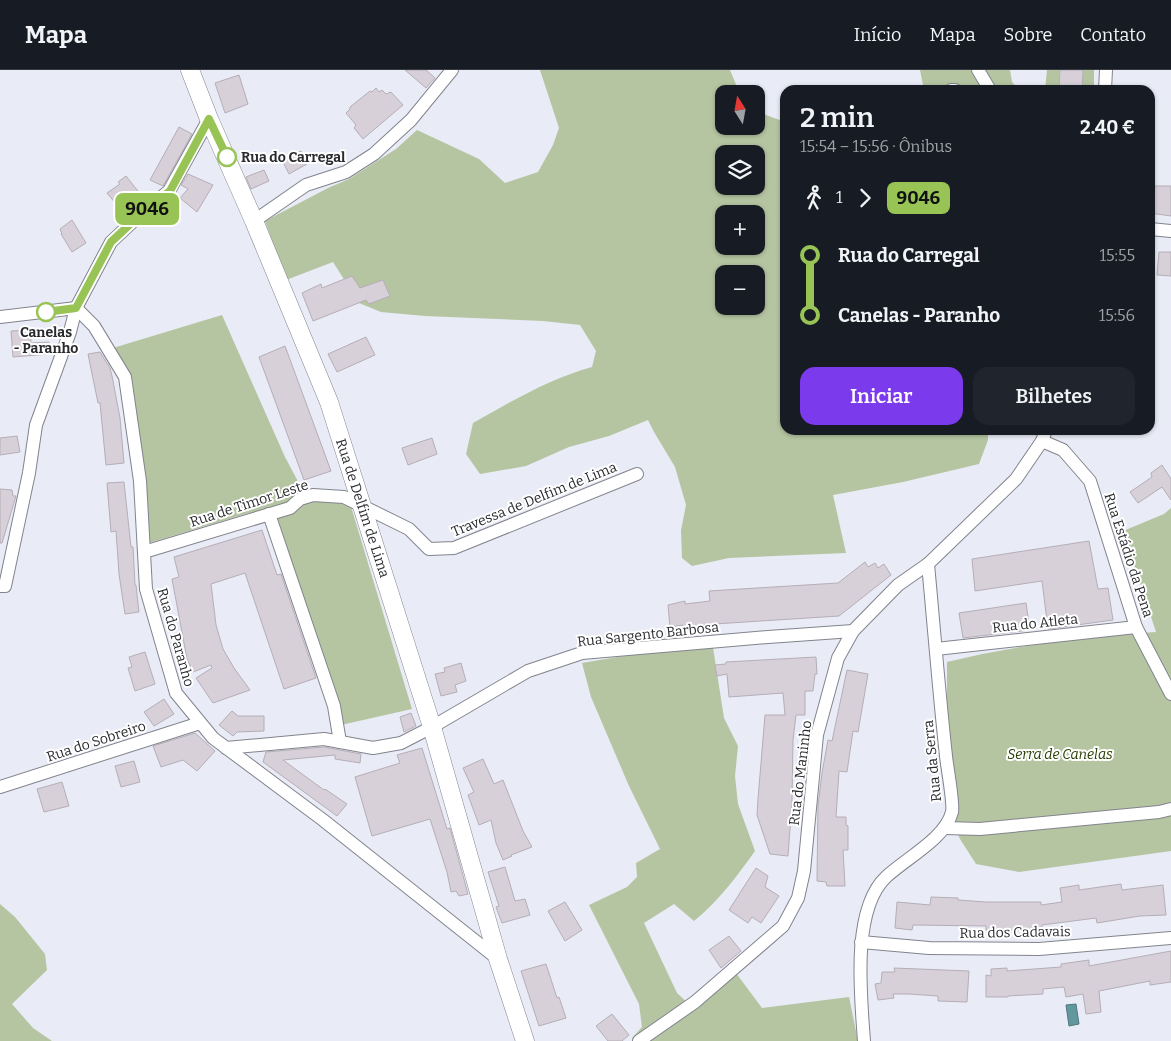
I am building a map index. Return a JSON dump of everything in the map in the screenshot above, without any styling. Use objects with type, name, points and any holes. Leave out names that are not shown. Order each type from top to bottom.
[{"type":"main road","name":"Rua de Delfim de Lima","points":[[190,70],[209,119],[330,402],[432,727],[498,959],[525,1041]]},
{"type":"street","points":[[254,222],[306,186],[346,172],[374,154],[411,120],[452,70]]},
{"type":"street","points":[[978,70],[987,85]]},
{"type":"street","points":[[1105,85],[1106,70]]},
{"type":"street","points":[[0,586],[5,586],[29,473],[36,425],[70,332],[76,308],[111,242],[142,213],[170,191],[209,119]]},
{"type":"street","points":[[1155,229],[1171,231]]},
{"type":"street","points":[[0,317],[76,308]]},
{"type":"street","name":"Rua do Paranho","points":[[76,308],[94,326],[125,377],[140,481],[146,589],[176,693],[213,738],[323,820],[498,959]]},
{"type":"street","name":"Rua do Maninho","points":[[639,1041],[695,1002],[784,926],[798,898],[804,871],[817,736],[838,658],[853,631],[898,585],[928,564],[1016,479],[1044,436]]},
{"type":"street","name":"Rua Estádio da Pena","points":[[1044,436],[1063,450],[1090,481],[1136,627],[1171,694]]},
{"type":"street","name":"Travessa de Delfim de Lima","points":[[363,507],[409,529],[429,549],[454,548],[637,474]]},
{"type":"street","name":"Rua de Timor Leste","points":[[144,552],[290,508],[300,498],[313,495],[344,497],[363,507]]},
{"type":"street","points":[[269,514],[334,706],[340,742]]},
{"type":"street","name":"Rua da Serra","points":[[928,564],[946,756],[953,810],[945,828]]},
{"type":"street","name":"Rua do Atleta","points":[[936,649],[1136,627]]},
{"type":"street","name":"Rua Sargento Barbosa","points":[[226,748],[324,739],[373,748],[401,743],[528,671],[582,654],[853,631]]},
{"type":"street","name":"Rua do Sobreiro","points":[[0,787],[200,723]]},
{"type":"street","points":[[864,1041],[861,998],[861,942],[870,901],[884,878],[945,828],[980,829],[1150,813],[1171,809]]},
{"type":"street","name":"Rua dos Cadavais","points":[[861,942],[929,948],[1039,949],[1171,938]]},
{"type":"green space","points":[[540,70],[730,70],[736,85],[715,85],[715,135],[765,135],[765,114],[780,120],[780,435],[988,435],[979,464],[903,482],[833,495],[846,553],[729,558],[692,566],[682,558],[681,530],[686,505],[675,467],[648,420],[609,436],[569,447],[526,466],[480,474],[466,454],[473,423],[546,384],[592,367],[596,351],[580,325],[543,321],[425,316],[381,312],[359,303],[333,262],[286,280],[265,221],[349,179],[396,149],[417,130],[479,159],[505,183],[538,172],[553,145],[559,128]]},
{"type":"green space","points":[[920,70],[1010,70],[1012,82],[1015,85],[923,85]]},
{"type":"green space","points":[[1047,70],[1060,70],[1059,85],[1046,85]]},
{"type":"green space","points":[[1083,70],[1094,70],[1094,85],[1082,85]]},
{"type":"green space","points":[[222,315],[285,457],[301,487],[349,500],[412,709],[341,725],[271,513],[249,513],[142,545],[130,410],[113,348]]},
{"type":"green space","name":"Serra de Canelas","points":[[1171,508],[1171,851],[1019,872],[976,864],[960,839],[947,810],[947,662],[1051,642],[1156,632],[1123,531],[1164,514]]},
{"type":"green space","points":[[712,641],[724,718],[738,746],[735,776],[738,804],[755,851],[719,897],[694,921],[674,904],[644,923],[677,993],[693,1008],[736,973],[762,1008],[849,997],[858,1041],[633,1041],[632,1038],[642,1027],[639,1004],[589,905],[627,887],[637,877],[636,863],[660,849],[629,786],[591,697],[582,663]]},
{"type":"green space","points":[[0,904],[15,917],[45,954],[47,970],[12,1004],[33,1028],[52,1041],[0,1041]]},
{"type":"water","points":[[1076,1004],[1079,1024],[1069,1026],[1066,1005]]},
{"type":"building","points":[[405,70],[426,70],[435,78],[426,88]]},
{"type":"building","points":[[1060,70],[1083,70],[1082,85],[1059,85]]},
{"type":"building","points":[[239,75],[248,104],[225,113],[215,83]]},
{"type":"building","points":[[376,88],[379,92],[382,90],[386,94],[391,92],[403,105],[363,139],[354,128],[356,125],[346,113],[350,107]]},
{"type":"building","points":[[179,127],[192,134],[163,186],[150,180]]},
{"type":"building","points":[[301,151],[307,164],[289,174],[282,160]]},
{"type":"building","points":[[264,170],[269,181],[251,189],[246,177]]},
{"type":"building","points":[[188,174],[213,185],[197,212],[180,198],[188,189],[181,185]]},
{"type":"building","points":[[126,176],[141,195],[121,210],[107,193],[120,184],[118,182]]},
{"type":"building","points":[[1155,186],[1171,186],[1171,216],[1155,214]]},
{"type":"building","points":[[72,220],[86,243],[72,252],[60,229]]},
{"type":"building","points":[[1159,252],[1171,252],[1171,276],[1157,275]]},
{"type":"building","points":[[352,276],[360,288],[383,280],[390,296],[369,304],[366,300],[313,321],[302,293],[321,284],[322,288]]},
{"type":"building","points":[[30,330],[31,343],[49,342],[49,354],[13,357],[11,331]]},
{"type":"building","points":[[366,337],[375,355],[337,372],[328,354]]},
{"type":"building","points":[[285,346],[331,471],[304,480],[259,357]]},
{"type":"building","points":[[100,352],[110,368],[112,376],[120,418],[124,463],[106,465],[100,403],[98,403],[88,354]]},
{"type":"building","points":[[17,436],[20,452],[0,455],[0,438]]},
{"type":"building","points":[[432,438],[437,454],[408,465],[402,448]]},
{"type":"building","points":[[1162,465],[1171,479],[1171,500],[1162,487],[1138,503],[1130,492],[1152,477],[1151,473]]},
{"type":"building","points":[[124,482],[139,612],[125,614],[119,574],[116,531],[111,532],[107,483]]},
{"type":"building","points":[[0,489],[12,490],[13,496],[16,496],[2,543],[0,543]]},
{"type":"building","points":[[262,530],[277,575],[281,574],[316,678],[284,689],[245,573],[211,584],[216,625],[223,649],[250,690],[213,703],[196,678],[212,668],[211,665],[193,672],[187,659],[172,579],[179,577],[174,557]]},
{"type":"building","points":[[1089,541],[1098,589],[1108,588],[1113,620],[1048,629],[1042,581],[975,591],[972,559]]},
{"type":"building","points":[[865,562],[868,567],[875,563],[878,568],[884,564],[891,575],[839,616],[699,625],[699,627],[684,629],[683,625],[670,627],[668,605],[685,601],[685,604],[710,601],[709,591],[838,583]]},
{"type":"building","points":[[1026,603],[1030,630],[963,638],[959,613]]},
{"type":"building","points":[[145,652],[155,684],[135,691],[128,668],[132,667],[129,657]]},
{"type":"building","points":[[816,657],[817,674],[815,674],[813,691],[805,691],[805,715],[796,715],[793,740],[792,801],[788,856],[770,854],[757,815],[758,799],[765,715],[785,715],[783,693],[729,697],[727,674],[717,676],[715,665],[726,664],[726,662]]},
{"type":"building","points":[[461,663],[466,681],[455,685],[457,692],[441,696],[435,674],[445,672],[444,668]]},
{"type":"building","points":[[847,670],[868,674],[858,732],[853,731],[847,772],[839,771],[836,817],[846,817],[846,825],[848,826],[848,850],[843,850],[845,886],[827,886],[826,882],[817,881],[818,806],[828,740],[832,741]]},
{"type":"building","points":[[164,699],[174,714],[154,726],[144,712]]},
{"type":"building","points":[[232,711],[238,716],[264,716],[264,731],[237,732],[233,736],[219,725]]},
{"type":"building","points":[[411,713],[416,726],[404,732],[400,717]]},
{"type":"building","points":[[195,733],[215,751],[197,771],[183,760],[161,767],[153,746]]},
{"type":"building","points":[[324,747],[361,754],[360,763],[335,759],[335,755],[283,760],[347,804],[337,816],[263,762],[266,752]]},
{"type":"building","points":[[422,748],[447,829],[450,828],[468,894],[459,896],[456,891],[451,892],[447,872],[430,819],[372,836],[355,777],[400,763],[397,755]]},
{"type":"building","points":[[483,759],[494,784],[503,780],[523,831],[532,847],[503,860],[496,843],[491,820],[479,825],[468,795],[474,792],[463,768]]},
{"type":"building","points":[[134,761],[140,782],[121,787],[115,766]]},
{"type":"building","points":[[62,782],[69,806],[44,812],[37,789]]},
{"type":"building","points":[[505,867],[515,901],[525,899],[530,915],[502,923],[496,907],[499,906],[488,872]]},
{"type":"building","points":[[756,868],[768,876],[765,887],[779,896],[761,923],[752,917],[748,923],[729,910]]},
{"type":"building","points":[[1121,884],[1122,890],[1163,885],[1166,915],[1140,916],[1097,923],[1096,918],[1042,925],[1042,930],[986,930],[986,926],[913,925],[912,930],[895,928],[897,902],[930,905],[931,897],[986,902],[1041,902],[1041,905],[1062,902],[1060,888],[1079,885],[1079,890]]},
{"type":"building","points":[[565,902],[582,930],[565,941],[548,911]]},
{"type":"building","points":[[729,936],[741,951],[721,968],[709,950]]},
{"type":"building","points":[[1171,951],[1171,982],[1150,985],[1150,981],[1099,991],[1101,1012],[1086,1014],[1083,994],[1066,997],[1064,987],[1043,989],[1043,994],[986,997],[986,975],[991,976],[991,969],[1007,968],[1007,971],[1061,967],[1061,964],[1089,960],[1089,966]]},
{"type":"building","points":[[546,964],[566,1018],[539,1026],[521,971]]},
{"type":"building","points":[[894,968],[969,971],[967,1002],[938,1001],[938,996],[909,994],[893,994],[894,998],[878,1000],[875,984],[881,983],[882,972],[895,972]]},
{"type":"building","points":[[612,1014],[629,1035],[622,1041],[608,1041],[596,1026]]},
{"type":"bus line","name":"9046","points":[[46,312],[76,308],[111,242],[142,213],[170,191],[209,119],[227,157]]},
{"type":"place","name":"Rua do Carregal","points":[[227,157]]},
{"type":"place","name":"Canelas - Paranho","points":[[46,312]]}]
